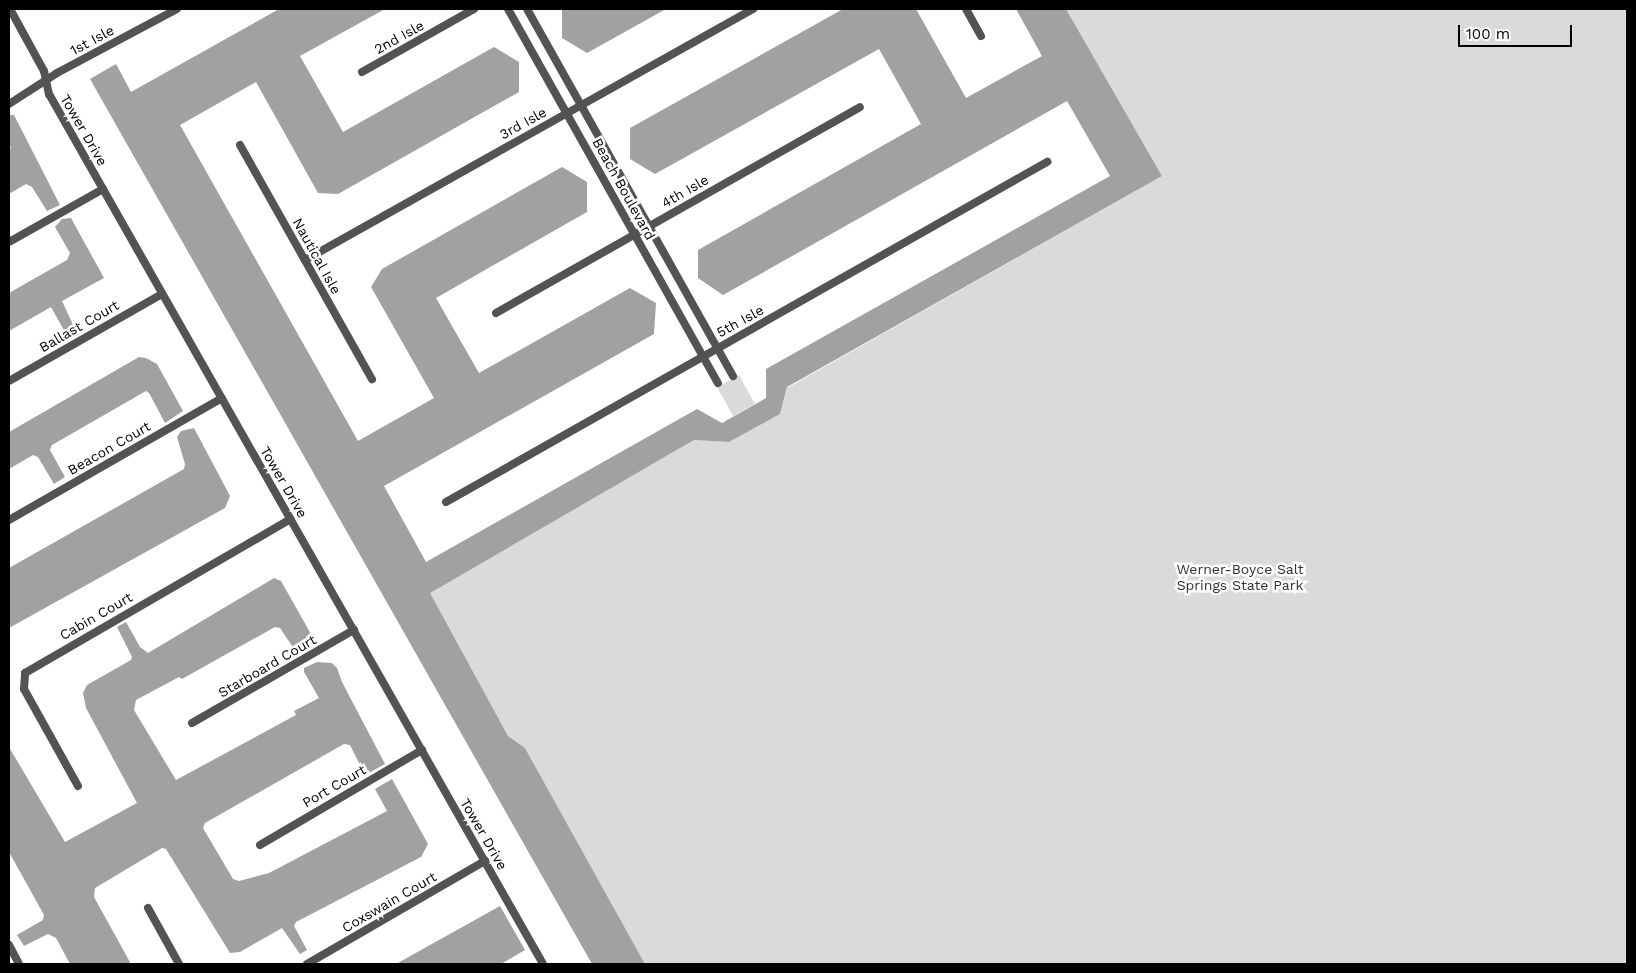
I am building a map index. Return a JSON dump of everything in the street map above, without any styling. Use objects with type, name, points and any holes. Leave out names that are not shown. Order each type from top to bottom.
[{"type":"street","name":"Tower Drive","points":[[10,9],[44,71],[49,94],[543,964]]},
{"type":"street","name":"1st Isle","points":[[9,104],[46,80],[177,9]]},
{"type":"street","name":"2nd Isle","points":[[362,72],[474,9]]},
{"type":"street","name":"Beach Boulevard","points":[[508,9],[718,383]]},
{"type":"street","name":"Beach Boulevard","points":[[527,9],[733,376]]},
{"type":"street","name":"3rd Isle","points":[[305,260],[754,9]]},
{"type":"street","points":[[966,9],[982,36]]},
{"type":"street","name":"4th Isle","points":[[496,312],[860,107]]},
{"type":"street","name":"Nautical Isle","points":[[240,145],[372,379]]},
{"type":"street","name":"5th Isle","points":[[446,502],[1047,162]]},
{"type":"street","points":[[9,242],[103,189]]},
{"type":"street","name":"Ballast Court","points":[[9,381],[162,294]]},
{"type":"street","name":"Beacon Court","points":[[9,520],[222,398]]},
{"type":"street","name":"Cabin Court","points":[[78,786],[24,689],[25,673],[291,519]]},
{"type":"street","name":"Starboard Court","points":[[192,723],[354,630]]},
{"type":"street","name":"Port Court","points":[[260,844],[422,750]]},
{"type":"street","name":"Coxswain Court","points":[[307,964],[485,861]]},
{"type":"street","points":[[148,908],[179,964]]},
{"type":"street","points":[[9,945],[20,964]]},
{"type":"green space","name":"Werner-Boyce Salt Springs State Park","points":[[1066,9],[1627,9],[1627,964],[645,964],[525,748],[508,736],[429,593],[694,440],[729,442],[780,414],[787,388],[1162,176]]},
{"type":"green space","points":[[739,375],[755,404],[733,416],[717,387]]},
{"type":"shaded area","points":[[279,9],[385,9],[300,56],[343,132],[494,47],[519,62],[519,92],[338,194],[318,193],[256,82],[180,125],[358,441],[434,398],[371,287],[382,269],[562,167],[587,182],[587,212],[436,298],[479,373],[630,288],[656,303],[654,334],[384,486],[426,562],[697,409],[722,423],[766,398],[766,369],[1110,176],[1067,101],[723,295],[698,278],[698,250],[921,124],[879,49],[655,174],[630,159],[630,128],[843,9],[916,9],[966,98],[1042,56],[1016,9],[1066,9],[1162,176],[787,387],[780,414],[729,442],[694,440],[430,593],[508,736],[525,748],[645,964],[592,964],[90,79],[116,64],[131,92]]},
{"type":"shaded area","points":[[562,9],[666,9],[587,53],[562,38]]},
{"type":"shaded area","points":[[9,115],[14,115],[60,205],[47,211],[32,187],[26,184],[9,194],[9,150],[11,148],[9,143]]},
{"type":"shaded area","points":[[71,218],[104,278],[62,301],[75,329],[66,334],[51,307],[9,331],[9,293],[67,260],[70,253],[55,227],[62,219]]},
{"type":"shaded area","points":[[139,357],[146,358],[157,364],[183,411],[165,423],[149,393],[146,391],[52,445],[50,450],[65,477],[54,484],[38,457],[33,455],[9,469],[9,432]]},
{"type":"shaded area","points":[[194,428],[230,496],[225,508],[9,628],[9,568],[184,469],[185,464],[177,437],[181,431]]},
{"type":"shaded area","points":[[274,578],[281,581],[316,643],[307,650],[296,652],[280,628],[275,627],[182,679],[179,677],[136,700],[134,710],[176,780],[296,715],[294,711],[319,698],[304,672],[304,668],[317,662],[332,663],[337,668],[342,682],[385,764],[365,775],[350,745],[344,744],[205,823],[203,828],[233,879],[239,881],[269,873],[387,811],[375,789],[392,779],[428,844],[421,857],[296,922],[294,926],[307,950],[300,954],[282,928],[240,952],[230,953],[166,849],[162,848],[95,888],[94,897],[131,964],[70,964],[56,938],[48,934],[24,946],[17,935],[43,920],[44,915],[9,852],[9,747],[65,842],[137,803],[86,708],[83,693],[87,685],[131,660],[132,657],[117,627],[126,622],[140,647],[148,653]]},
{"type":"shaded area","points":[[500,906],[525,950],[501,964],[396,964]]}]
